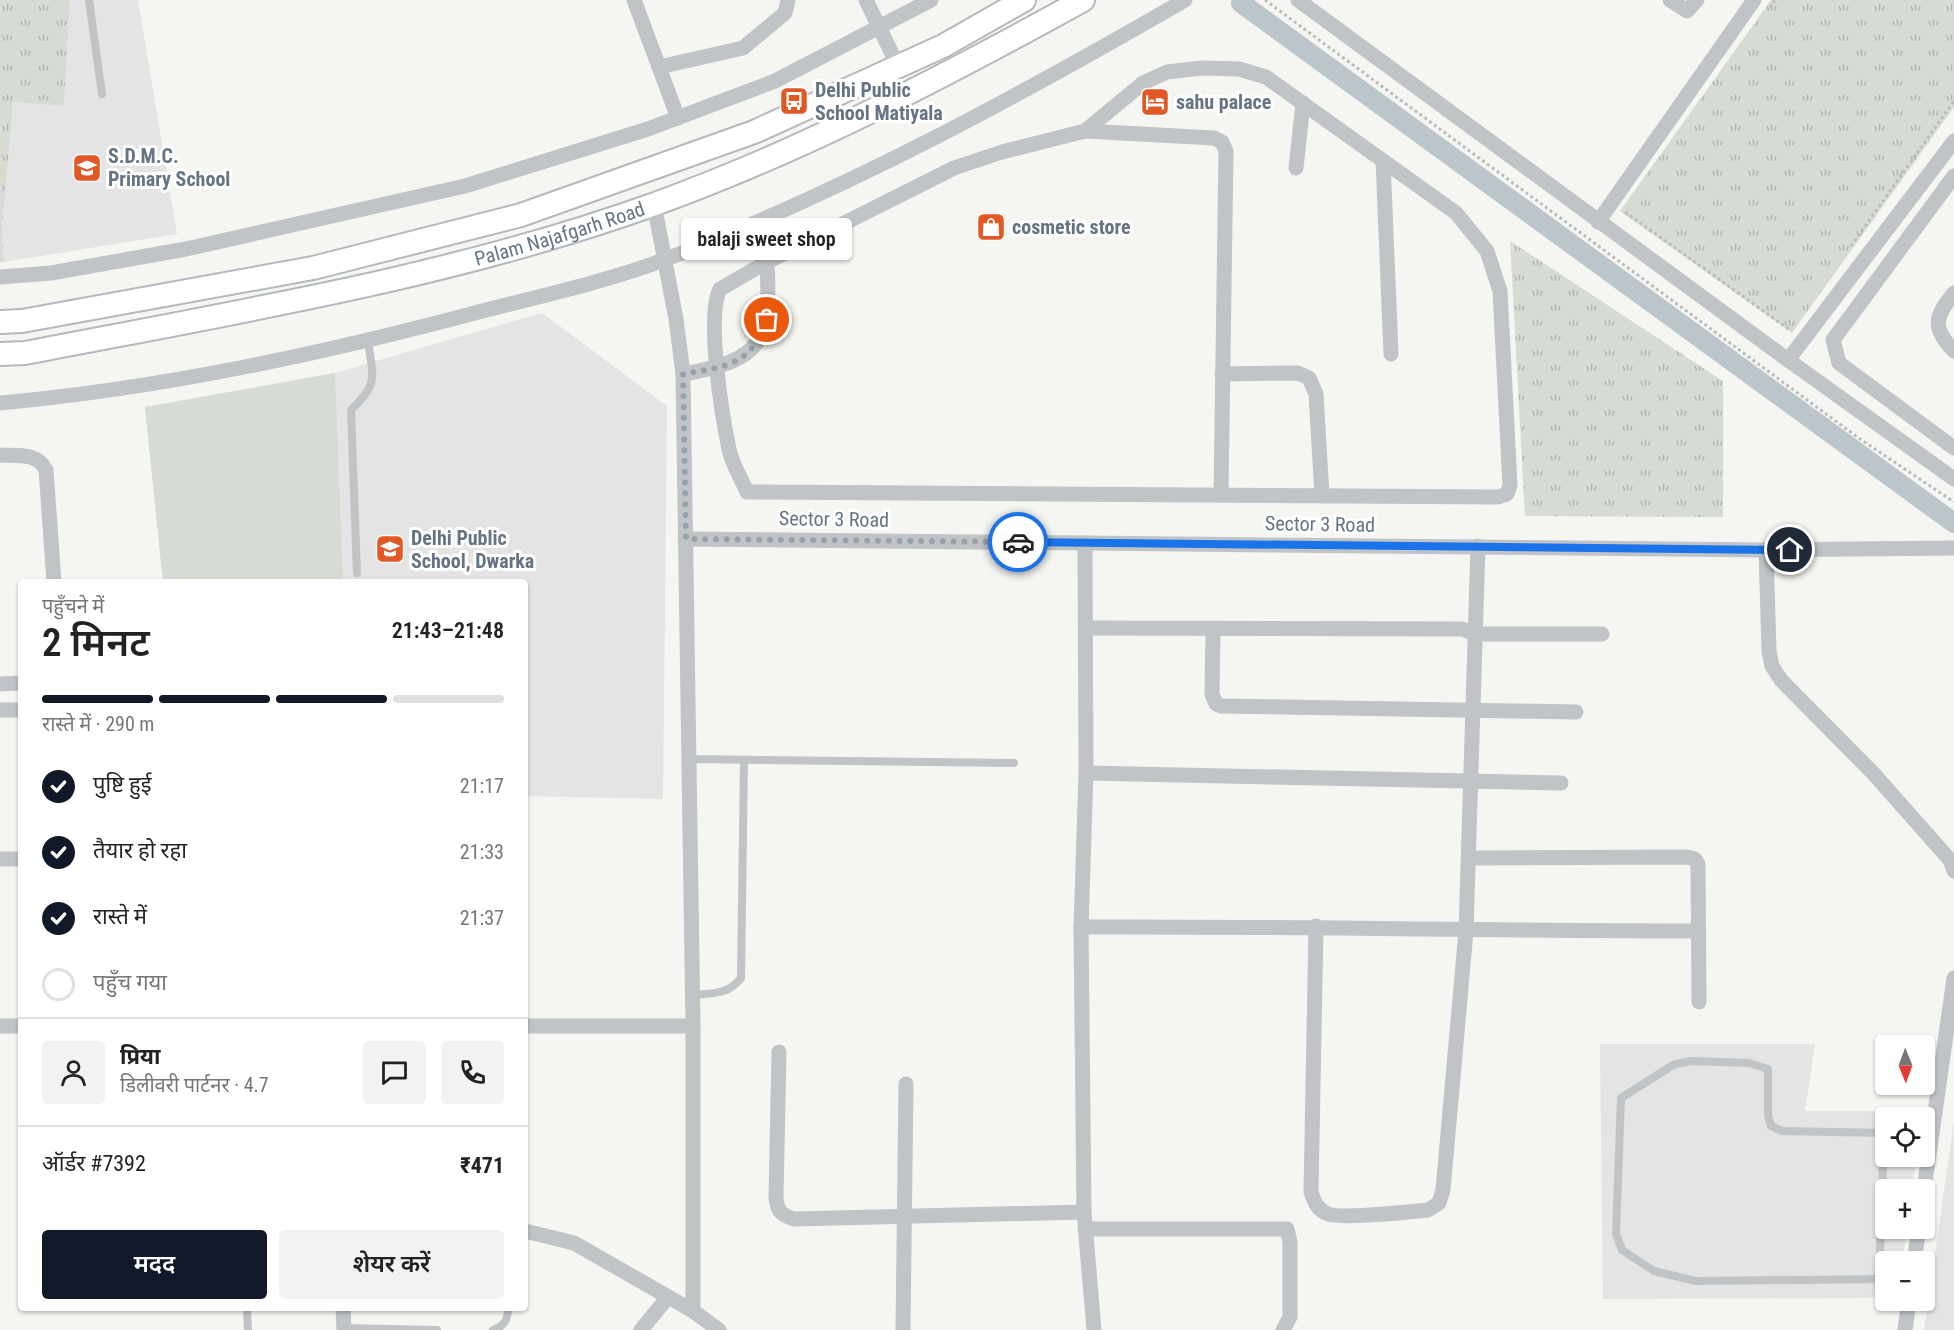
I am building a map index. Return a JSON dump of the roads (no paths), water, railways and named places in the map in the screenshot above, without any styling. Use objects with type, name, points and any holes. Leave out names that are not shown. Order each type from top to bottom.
[{"type":"main road","name":"Palam Najafgarh Road","points":[[0,322],[22,321],[313,268],[521,215],[754,132],[943,46],[1024,0]]},
{"type":"main road","name":"Palam Najafgarh Road","points":[[0,354],[25,352],[318,297],[529,244],[654,204],[765,160],[953,72],[1083,0]]},
{"type":"street","points":[[634,0],[678,118]]},
{"type":"street","points":[[659,67],[743,48],[785,13],[788,0]]},
{"type":"street","points":[[866,0],[898,66]]},
{"type":"street","points":[[0,277],[51,273],[186,249],[465,186],[678,118],[775,81],[931,0]]},
{"type":"street","points":[[0,403],[56,398],[179,380],[368,341],[666,259],[796,204],[935,138],[1058,74],[1185,0]]},
{"type":"street","points":[[1298,0],[1598,222],[1954,480]]},
{"type":"street","points":[[1670,0],[1687,11],[1697,0]]},
{"type":"street","points":[[1598,222],[1754,0]]},
{"type":"street","points":[[1085,131],[1106,116],[1143,83],[1167,72],[1202,68],[1239,69],[1266,77],[1456,213],[1487,251],[1500,291],[1510,484],[1508,494],[1498,497],[747,492],[729,451],[718,368],[714,312],[716,297],[720,289],[730,281],[954,168],[1002,152],[1085,131],[1214,138],[1222,142],[1226,151],[1221,495]]},
{"type":"street","points":[[1296,168],[1303,104]]},
{"type":"street","points":[[1788,360],[1954,141]]},
{"type":"street","points":[[1383,161],[1391,354]]},
{"type":"street","points":[[1937,162],[1954,176],[1833,340],[1839,363],[1954,448]]},
{"type":"street","points":[[654,204],[666,259],[683,374],[693,995],[693,1311]]},
{"type":"street","points":[[683,374],[718,368],[750,353],[761,339],[767,320],[769,298],[767,262]]},
{"type":"street","points":[[1954,293],[1938,313],[1937,324],[1954,351]]},
{"type":"street","points":[[1222,374],[1298,373],[1309,378],[1316,394],[1322,496]]},
{"type":"street","points":[[0,455],[32,457],[41,461],[46,470],[54,579]]},
{"type":"street","name":"Sector 3 Road","points":[[686,539],[1766,550],[1954,548]]},
{"type":"street","points":[[1085,543],[1086,773],[1081,927],[1084,1212],[1094,1330]]},
{"type":"street","points":[[1316,926],[1311,1192],[1316,1207],[1328,1214],[1342,1215],[1428,1210],[1439,1203],[1444,1179],[1466,931],[1478,546]]},
{"type":"street","points":[[1766,550],[1769,651],[1772,666],[1781,680],[1873,773],[1950,860],[1954,871]]},
{"type":"street","points":[[1086,628],[1462,629],[1475,634],[1602,634]]},
{"type":"street","points":[[1214,630],[1212,694],[1216,704],[1576,712]]},
{"type":"street","points":[[0,684],[18,683]]},
{"type":"street","points":[[0,710],[18,710]]},
{"type":"street","points":[[1086,773],[1561,783]]},
{"type":"street","points":[[1469,858],[1687,857],[1695,859],[1698,864],[1699,1002]]},
{"type":"street","points":[[0,859],[18,859]]},
{"type":"street","points":[[1081,927],[1316,926],[1466,931],[1699,931]]},
{"type":"street","points":[[1932,1107],[1954,978]]},
{"type":"street","points":[[0,1026],[18,1026]]},
{"type":"street","points":[[528,1026],[693,1026]]},
{"type":"street","points":[[779,1052],[776,1197],[777,1208],[783,1216],[794,1219],[1084,1212]]},
{"type":"street","points":[[903,1330],[906,1084]]},
{"type":"street","points":[[1085,1228],[1287,1229],[1290,1242],[1290,1317],[1283,1330]]},
{"type":"street","points":[[528,1233],[574,1243],[693,1311],[719,1330]]},
{"type":"street","points":[[641,1330],[668,1297]]},
{"type":"street","points":[[343,1311],[344,1329]]},
{"type":"street","points":[[1905,1330],[1908,1311]]},
{"type":"lane","points":[[89,0],[102,94]]},
{"type":"lane","points":[[357,573],[351,410],[366,395],[374,381],[368,341]]},
{"type":"lane","points":[[689,759],[1014,764]]},
{"type":"lane","points":[[693,995],[724,993],[734,988],[741,978],[744,760]]},
{"type":"lane","points":[[1875,1133],[1782,1131],[1771,1126],[1768,1116],[1768,1070],[1749,1063],[1690,1061],[1673,1065],[1621,1098],[1616,1234],[1622,1250],[1654,1271],[1696,1281],[1875,1279]]},
{"type":"lane","points":[[1883,1251],[1884,1167]]},
{"type":"lane","points":[[247,1311],[248,1330]]},
{"type":"lane","points":[[493,1330],[500,1328],[506,1321],[508,1311]]},
{"type":"lane","points":[[344,1329],[437,1330]]},
{"type":"waterway","points":[[1241,3],[1954,523]]},
{"type":"place","name":"Delhi Public School Matiyala","points":[[794,101]]},
{"type":"place","name":"sahu palace","points":[[1155,102]]},
{"type":"place","name":"S.D.M.C. Primary School","points":[[87,168]]},
{"type":"place","name":"cosmetic store","points":[[991,227]]},
{"type":"place","name":"balaji sweet shop","points":[[767,320]]},
{"type":"place","name":"Delhi Public School, Dwarka","points":[[390,549]]}]
